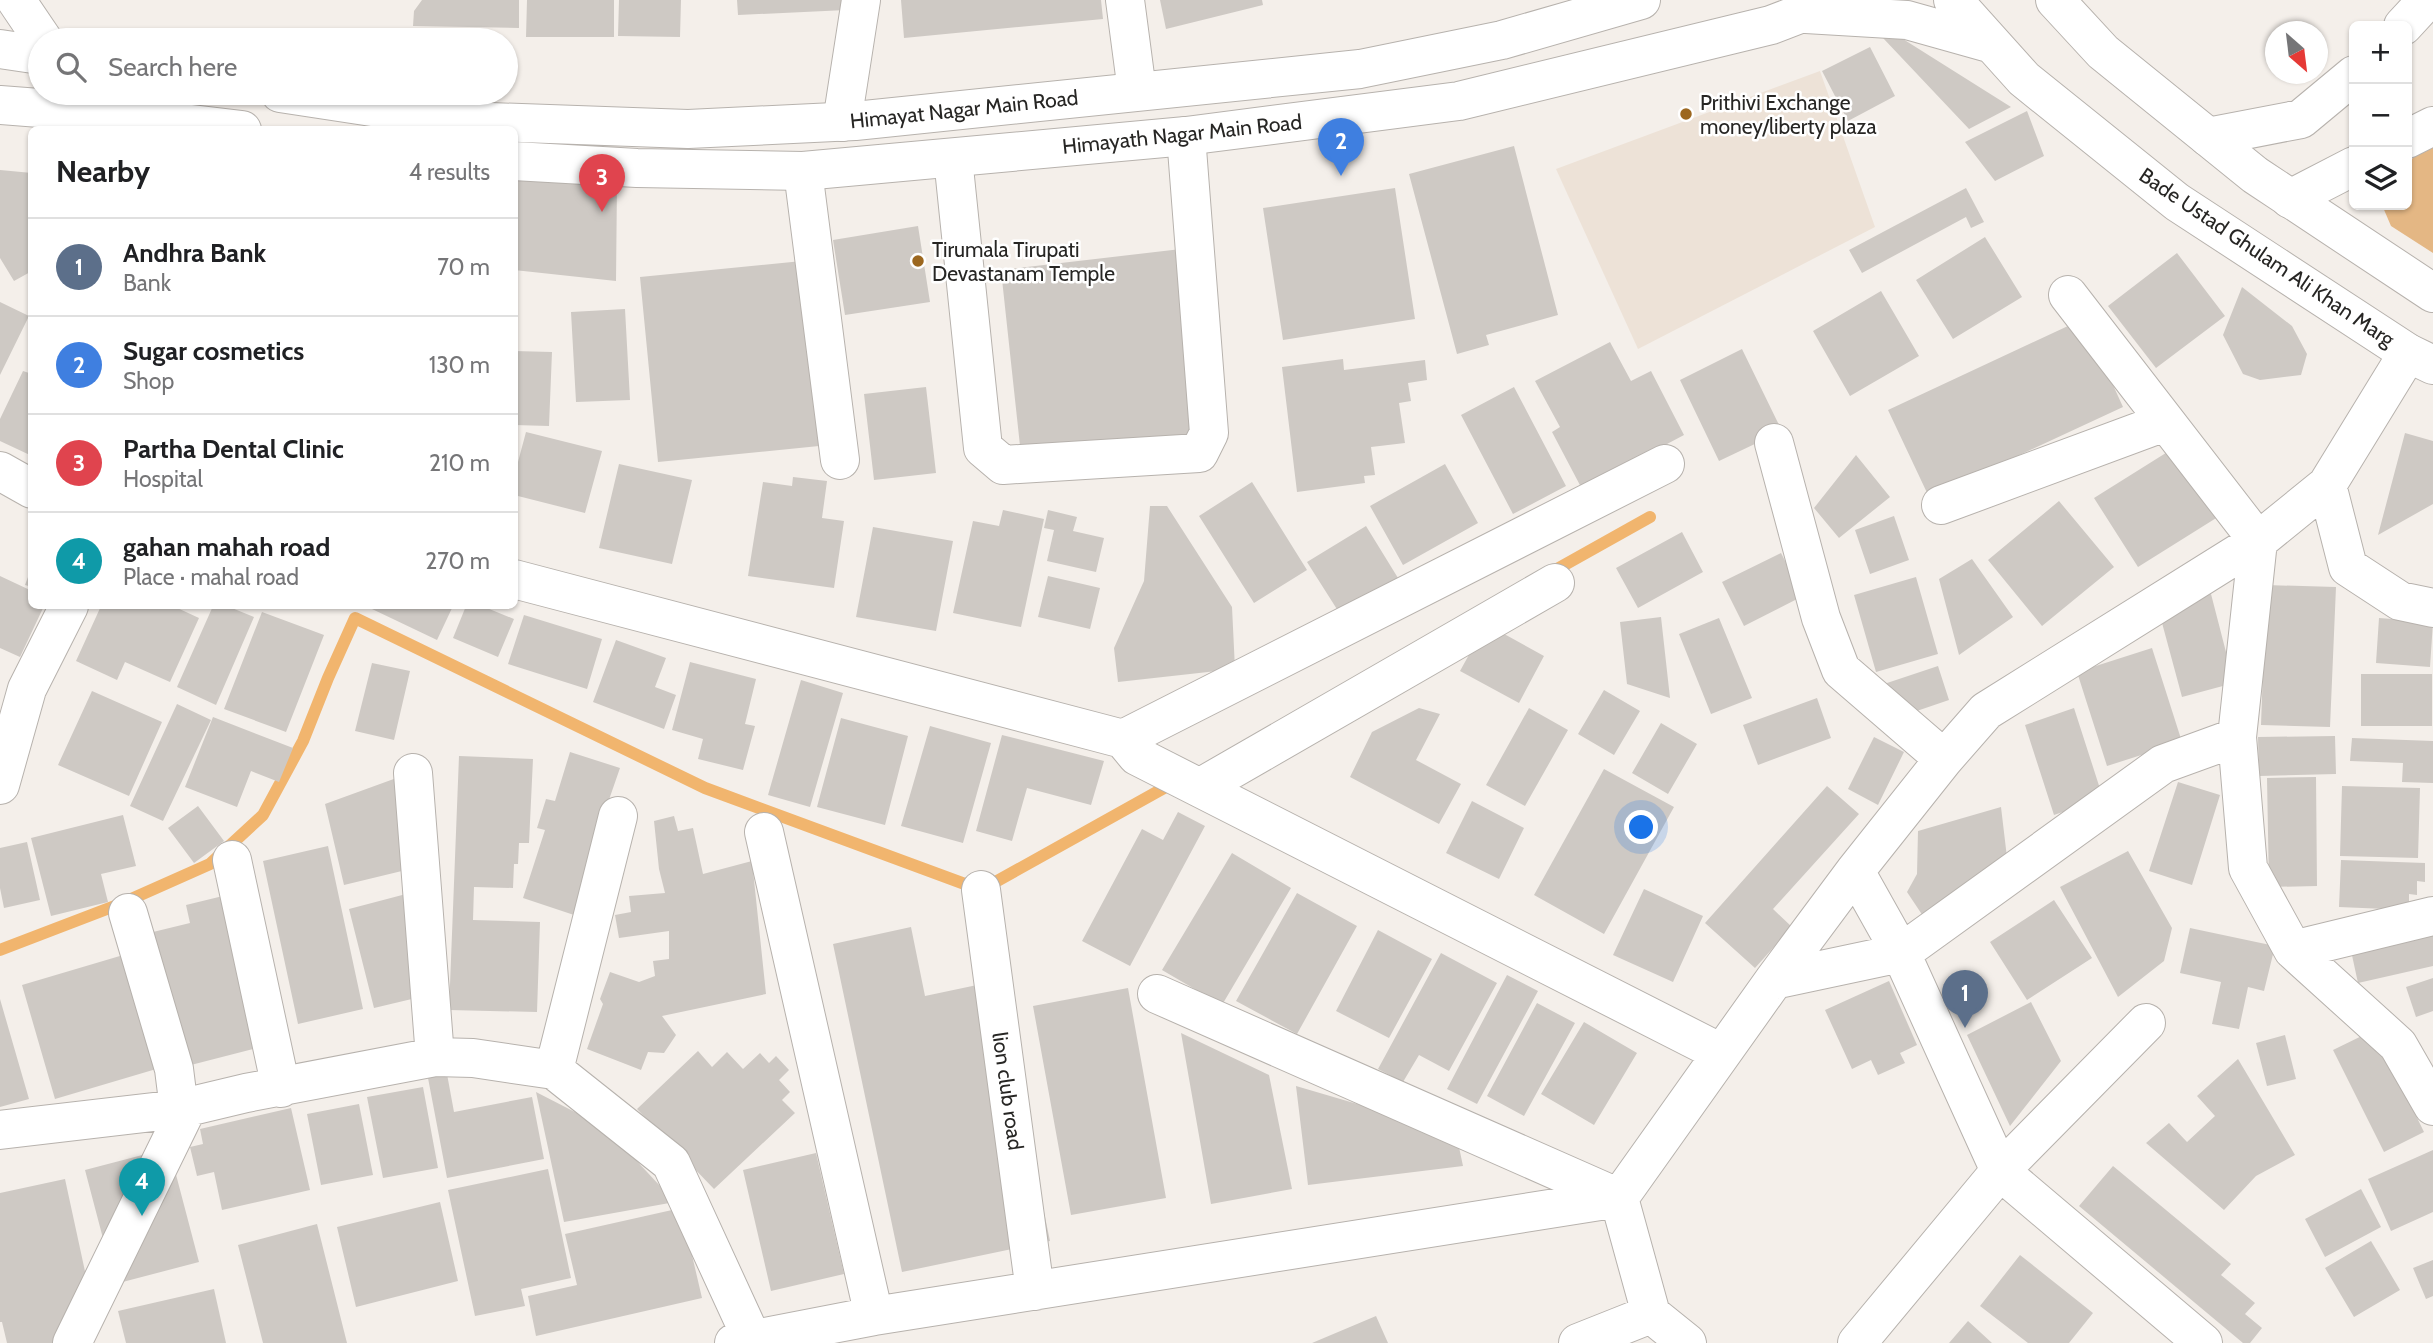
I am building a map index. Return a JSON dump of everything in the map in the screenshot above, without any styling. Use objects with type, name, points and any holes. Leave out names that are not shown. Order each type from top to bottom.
[{"type":"street","points":[[16,0],[35,28]]},
{"type":"street","points":[[842,122],[862,0]]},
{"type":"street","points":[[1125,0],[1137,91]]},
{"type":"street","name":"Himayat Nagar Main Road","points":[[359,105],[464,121],[688,130],[842,122],[1360,69],[1502,40],[1641,0]]},
{"type":"street","name":"Himayath Nagar Main Road","points":[[518,162],[803,171],[1186,136],[1459,101],[1770,25],[1836,0]]},
{"type":"street","name":"Bade Ustad Ghulam Ali Khan Marg","points":[[1952,0],[2024,79],[2177,202],[2420,359]]},
{"type":"street","points":[[2055,0],[2103,52],[2255,176],[2433,293]]},
{"type":"street","points":[[2408,21],[2427,0]]},
{"type":"street","points":[[1800,13],[1907,20],[1989,43]]},
{"type":"street","points":[[0,49],[28,53]]},
{"type":"street","points":[[2208,137],[2301,119],[2349,79]]},
{"type":"street","points":[[0,105],[91,111],[210,126]]},
{"type":"street","points":[[2412,136],[2433,126]]},
{"type":"street","points":[[953,158],[983,448],[1003,465],[1199,453],[1209,433],[1186,136]]},
{"type":"street","points":[[2290,199],[2349,169]]},
{"type":"street","points":[[803,171],[840,460]]},
{"type":"street","points":[[2068,295],[2258,541],[2237,737],[2248,867],[2293,950],[2398,1045],[2433,1106]]},
{"type":"street","points":[[0,1130],[183,1107],[435,1057],[473,1058],[554,1070],[671,1163],[743,1341],[874,1316],[1619,1198],[1721,1053],[1855,871],[1944,759],[1986,712],[2258,541],[2327,485],[2420,359]]},
{"type":"street","points":[[1941,505],[2165,422]]},
{"type":"street","points":[[1774,443],[1821,618],[1841,670],[1944,759]]},
{"type":"street","points":[[1130,748],[1665,464]]},
{"type":"street","points":[[0,471],[28,487]]},
{"type":"street","points":[[2327,485],[2348,567],[2400,601],[2433,608]]},
{"type":"street","points":[[518,580],[1130,748],[1721,1053]]},
{"type":"street","points":[[1201,787],[1555,583]]},
{"type":"street","points":[[0,785],[27,689],[67,609]]},
{"type":"street","points":[[1774,980],[1901,953],[2164,764],[2237,737]]},
{"type":"street","points":[[413,773],[435,1057]]},
{"type":"street","points":[[554,1070],[618,816]]},
{"type":"street","points":[[764,832],[874,1316]]},
{"type":"street","points":[[232,860],[281,1088]]},
{"type":"street","points":[[1855,871],[1901,953],[2000,1171],[2203,1343]]},
{"type":"street","name":"lion club road","points":[[981,890],[1035,1291]]},
{"type":"street","points":[[72,1343],[183,1107],[128,913]]},
{"type":"street","points":[[2293,950],[2433,916]]},
{"type":"street","points":[[1157,994],[1619,1198]]},
{"type":"street","points":[[1857,1343],[2000,1171],[2146,1023]]},
{"type":"street","points":[[1619,1198],[1651,1314],[1687,1343]]},
{"type":"street","points":[[1578,1343],[1651,1314]]},
{"type":"shaded area","points":[[1820,71],[1875,227],[1638,349],[1556,169]]},
{"type":"shaded area","points":[[2433,142],[2433,253],[2391,226],[2384,210],[2412,210],[2412,159]]},
{"type":"building","points":[[422,0],[519,0],[519,28],[413,26],[414,11]]},
{"type":"building","points":[[527,0],[614,0],[614,37],[526,37]]},
{"type":"building","points":[[619,0],[681,0],[680,37],[618,36]]},
{"type":"building","points":[[737,0],[845,0],[846,10],[738,15]]},
{"type":"building","points":[[901,0],[1101,0],[1103,19],[904,38]]},
{"type":"building","points":[[1160,0],[1262,0],[1263,5],[1166,29]]},
{"type":"building","points":[[1895,34],[2011,107],[1969,129],[1883,38]]},
{"type":"building","points":[[1870,47],[1895,96],[1848,121],[1822,71]]},
{"type":"building","points":[[2027,111],[2044,156],[1995,181],[1965,142]]},
{"type":"building","points":[[1514,146],[1558,315],[1486,335],[1489,345],[1457,354],[1409,174]]},
{"type":"building","points":[[0,170],[28,173],[28,273],[14,281],[0,258]]},
{"type":"building","points":[[518,172],[617,184],[616,281],[518,270]]},
{"type":"building","points":[[1395,188],[1415,319],[1283,340],[1263,208]]},
{"type":"building","points":[[1966,188],[1984,222],[1971,228],[1966,217],[1862,273],[1849,250]]},
{"type":"building","points":[[918,226],[930,302],[845,315],[833,240]]},
{"type":"building","points":[[1985,237],[2022,297],[1953,339],[1916,280]]},
{"type":"building","points":[[1181,249],[1202,434],[1021,455],[1001,270]]},
{"type":"building","points":[[2177,253],[2225,316],[2156,368],[2108,306]]},
{"type":"building","points":[[802,261],[819,446],[658,462],[640,277]]},
{"type":"building","points":[[2242,287],[2292,326],[2307,354],[2301,375],[2260,380],[2243,374],[2223,335]]},
{"type":"building","points":[[1881,291],[1919,356],[1850,396],[1813,331]]},
{"type":"building","points":[[0,302],[28,316],[28,318],[0,375]]},
{"type":"building","points":[[625,309],[630,400],[576,402],[571,312]]},
{"type":"building","points":[[2083,319],[2123,407],[1929,497],[1888,410]]},
{"type":"building","points":[[1610,342],[1631,381],[1651,371],[1684,435],[1582,489],[1552,432],[1560,427],[1535,381]]},
{"type":"building","points":[[1742,349],[1782,431],[1719,461],[1680,380]]},
{"type":"building","points":[[518,351],[552,352],[549,426],[518,425]]},
{"type":"building","points":[[1343,359],[1344,370],[1425,360],[1427,380],[1408,383],[1411,401],[1399,403],[1405,443],[1371,447],[1375,475],[1364,476],[1365,483],[1297,492],[1282,367]]},
{"type":"building","points":[[23,371],[28,373],[28,454],[0,441],[0,419]]},
{"type":"building","points":[[926,387],[936,473],[874,480],[864,394]]},
{"type":"building","points":[[1514,387],[1566,486],[1513,514],[1461,415]]},
{"type":"building","points":[[526,432],[602,451],[585,513],[518,496],[518,462]]},
{"type":"building","points":[[2405,433],[2433,441],[2433,504],[2378,535]]},
{"type":"building","points":[[2177,446],[2221,515],[2138,567],[2094,498]]},
{"type":"building","points":[[1856,455],[1890,497],[1839,538],[1814,508]]},
{"type":"building","points":[[619,464],[692,480],[672,564],[599,548]]},
{"type":"building","points":[[1445,464],[1478,523],[1403,565],[1370,506]]},
{"type":"building","points":[[793,477],[827,481],[822,518],[844,521],[834,588],[748,576],[763,482],[792,486]]},
{"type":"building","points":[[1252,482],[1307,570],[1254,603],[1199,516]]},
{"type":"building","points":[[2059,501],[2114,567],[2042,626],[1988,560]]},
{"type":"building","points":[[1150,506],[1167,506],[1232,607],[1235,669],[1118,682],[1114,648],[1144,581]]},
{"type":"building","points":[[1003,510],[1044,519],[1021,627],[953,613],[973,521],[999,526]]},
{"type":"building","points":[[1048,510],[1077,517],[1073,531],[1104,538],[1096,572],[1047,561],[1054,530],[1044,528]]},
{"type":"building","points":[[1894,516],[1909,560],[1870,574],[1855,530]]},
{"type":"building","points":[[1366,526],[1398,578],[1340,614],[1307,562]]},
{"type":"building","points":[[873,527],[953,541],[936,631],[856,617]]},
{"type":"building","points":[[1682,532],[1703,572],[1638,608],[1616,568]]},
{"type":"building","points":[[1781,553],[1803,596],[1744,626],[1722,582]]},
{"type":"building","points":[[1972,559],[2013,617],[1959,655],[1939,579]]},
{"type":"building","points":[[0,576],[28,589],[28,609],[43,609],[20,657],[0,648]]},
{"type":"building","points":[[1048,576],[1100,588],[1090,629],[1038,617]]},
{"type":"building","points":[[1916,577],[1938,654],[1876,672],[1854,595]]},
{"type":"building","points":[[2266,585],[2336,587],[2330,727],[2261,725]]},
{"type":"building","points":[[2211,594],[2234,683],[2182,697],[2158,608]]},
{"type":"building","points":[[100,609],[180,609],[199,618],[170,682],[125,662],[117,680],[76,661]]},
{"type":"building","points":[[212,609],[234,609],[254,617],[216,705],[177,687]]},
{"type":"building","points":[[372,609],[452,609],[437,640]]},
{"type":"building","points":[[465,609],[489,609],[514,619],[498,657],[453,638]]},
{"type":"building","points":[[262,612],[324,635],[286,732],[224,709]]},
{"type":"building","points":[[524,615],[602,639],[587,689],[508,664]]},
{"type":"building","points":[[1661,617],[1670,698],[1627,684],[1620,622]]},
{"type":"building","points":[[1719,618],[1752,698],[1711,714],[1679,634]]},
{"type":"building","points":[[2379,618],[2433,622],[2430,667],[2376,663]]},
{"type":"building","points":[[1486,624],[1544,656],[1519,703],[1460,671]]},
{"type":"building","points":[[616,640],[666,658],[655,687],[676,695],[664,729],[593,702]]},
{"type":"building","points":[[2152,648],[2182,742],[2107,766],[2077,672]]},
{"type":"building","points":[[690,662],[756,679],[745,724],[755,726],[743,770],[698,759],[703,739],[672,730]]},
{"type":"building","points":[[372,663],[410,671],[394,740],[355,731]]},
{"type":"building","points":[[1938,666],[1949,700],[1902,716],[1884,684]]},
{"type":"building","points":[[2361,674],[2432,674],[2432,726],[2361,726]]},
{"type":"building","points":[[801,680],[843,693],[810,807],[768,795]]},
{"type":"building","points":[[1604,690],[1640,711],[1614,755],[1578,734]]},
{"type":"building","points":[[92,691],[162,722],[129,796],[58,765]]},
{"type":"building","points":[[1817,698],[1831,738],[1758,765],[1743,725]]},
{"type":"building","points":[[177,704],[211,720],[163,821],[130,806]]},
{"type":"building","points":[[1419,708],[1440,714],[1416,760],[1461,784],[1439,824],[1350,777],[1372,732]]},
{"type":"building","points":[[1529,708],[1568,730],[1525,806],[1486,785]]},
{"type":"building","points":[[2074,708],[2103,798],[2054,815],[2025,725]]},
{"type":"building","points":[[213,717],[293,748],[279,782],[251,771],[237,807],[185,787]]},
{"type":"building","points":[[841,718],[908,736],[885,825],[817,807]]},
{"type":"building","points":[[1661,723],[1697,744],[1668,794],[1632,773]]},
{"type":"building","points":[[930,726],[991,743],[963,843],[901,826]]},
{"type":"building","points":[[1002,735],[1104,761],[1091,805],[1027,788],[1012,841],[976,831]]},
{"type":"building","points":[[2335,736],[2336,774],[2259,776],[2258,737]]},
{"type":"building","points":[[1874,737],[1904,752],[1878,805],[1848,789]]},
{"type":"building","points":[[2352,738],[2433,741],[2433,783],[2402,782],[2403,763],[2350,761]]},
{"type":"building","points":[[570,752],[620,768],[603,817],[580,917],[523,898],[545,830],[537,828],[546,799],[555,801]]},
{"type":"building","points":[[459,756],[533,759],[529,843],[519,843],[518,864],[514,864],[513,888],[474,887],[473,920],[540,922],[537,1012],[449,1010]]},
{"type":"building","points":[[1604,769],[1674,807],[1604,934],[1534,895]]},
{"type":"building","points":[[402,776],[406,870],[344,885],[325,804]]},
{"type":"building","points":[[2316,777],[2317,886],[2269,887],[2267,778]]},
{"type":"building","points":[[2178,782],[2220,795],[2192,885],[2149,871]]},
{"type":"building","points":[[1827,786],[1859,814],[1773,909],[1792,927],[1755,968],[1705,923]]},
{"type":"building","points":[[2342,786],[2420,788],[2418,858],[2340,856]]},
{"type":"building","points":[[1472,801],[1524,828],[1499,879],[1446,853]]},
{"type":"building","points":[[198,806],[224,841],[194,863],[168,828]]},
{"type":"building","points":[[2001,807],[2008,866],[1927,922],[1907,892],[1917,874],[1918,831]]},
{"type":"building","points":[[1178,812],[1205,826],[1130,966],[1082,941],[1142,829],[1163,840]]},
{"type":"building","points":[[123,815],[136,866],[101,874],[108,902],[51,916],[31,838]]},
{"type":"building","points":[[674,816],[678,831],[693,828],[703,874],[752,861],[766,994],[662,1016],[676,1035],[664,1053],[648,1052],[641,1070],[587,1049],[603,1004],[600,999],[610,972],[639,982],[655,976],[653,961],[669,959],[669,931],[619,938],[615,915],[631,912],[629,896],[665,893],[659,869],[654,821]]},
{"type":"building","points":[[27,842],[40,900],[4,908],[0,888],[0,848]]},
{"type":"building","points":[[328,846],[363,1009],[298,1024],[263,861]]},
{"type":"building","points":[[2128,851],[2172,928],[2164,961],[2118,997],[2060,887]]},
{"type":"building","points":[[1232,853],[1291,888],[1222,1005],[1162,970]]},
{"type":"building","points":[[2341,860],[2425,863],[2425,882],[2417,881],[2417,895],[2409,894],[2409,910],[2339,907]]},
{"type":"building","points":[[1644,889],[1703,916],[1673,982],[1613,955]]},
{"type":"building","points":[[1297,893],[1357,926],[1297,1034],[1236,1001]]},
{"type":"building","points":[[406,894],[416,998],[374,1008],[349,909]]},
{"type":"building","points":[[227,895],[265,1046],[187,1066],[153,932],[190,923],[186,905]]},
{"type":"building","points":[[2054,900],[2092,958],[2027,1000],[1990,942]]},
{"type":"building","points":[[911,927],[925,996],[996,981],[1050,1241],[902,1272],[833,944]]},
{"type":"building","points":[[2433,927],[2433,966],[2358,983],[2350,946]]},
{"type":"building","points":[[2190,928],[2275,946],[2264,991],[2248,987],[2239,1029],[2212,1024],[2221,982],[2180,973]]},
{"type":"building","points":[[1378,930],[1432,959],[1389,1038],[1336,1011]]},
{"type":"building","points":[[130,953],[163,1067],[55,1099],[22,985]]},
{"type":"building","points":[[1441,953],[1497,983],[1449,1071],[1419,1055],[1403,1082],[1378,1069]]},
{"type":"building","points":[[1507,975],[1538,991],[1477,1104],[1447,1089]]},
{"type":"building","points":[[2433,978],[2433,1011],[2416,1017],[2406,987]]},
{"type":"building","points":[[1889,981],[1917,1045],[1900,1053],[1905,1063],[1878,1075],[1871,1060],[1852,1069],[1825,1010]]},
{"type":"building","points":[[1128,988],[1166,1198],[1071,1215],[1033,1006]]},
{"type":"building","points":[[0,999],[29,1099],[0,1107]]},
{"type":"building","points":[[2031,1002],[2061,1061],[2010,1126],[1967,1035]]},
{"type":"building","points":[[1537,1003],[1575,1023],[1524,1116],[1487,1096]]},
{"type":"building","points":[[1584,1022],[1637,1053],[1594,1125],[1541,1094]]},
{"type":"building","points":[[2374,1030],[2424,1132],[2384,1152],[2333,1050]]},
{"type":"building","points":[[1181,1033],[1269,1075],[1292,1189],[1211,1204]]},
{"type":"building","points":[[2285,1035],[2296,1079],[2267,1086],[2256,1043]]},
{"type":"building","points":[[698,1051],[712,1067],[727,1052],[743,1069],[760,1053],[769,1063],[776,1056],[789,1070],[779,1080],[790,1092],[782,1100],[795,1113],[714,1189],[637,1109]]},
{"type":"building","points":[[2238,1059],[2295,1155],[2256,1176],[2224,1210],[2146,1143],[2169,1123],[2187,1142],[2215,1116],[2197,1096]]},
{"type":"building","points":[[447,1074],[454,1112],[532,1097],[544,1159],[447,1178],[428,1078]]},
{"type":"building","points":[[1296,1086],[1456,1133],[1463,1166],[1308,1185]]},
{"type":"building","points":[[423,1087],[438,1168],[383,1178],[367,1097]]},
{"type":"building","points":[[536,1092],[606,1128],[675,1202],[564,1222]]},
{"type":"building","points":[[359,1104],[373,1175],[321,1185],[307,1114]]},
{"type":"building","points":[[291,1108],[310,1190],[222,1210],[214,1172],[197,1176],[190,1147],[203,1144],[200,1129]]},
{"type":"building","points":[[169,1148],[199,1262],[115,1284],[85,1170]]},
{"type":"building","points":[[2433,1150],[2433,1212],[2391,1231],[2368,1179]]},
{"type":"building","points":[[816,1153],[844,1274],[771,1291],[743,1170]]},
{"type":"building","points":[[2113,1166],[2231,1264],[2221,1275],[2255,1303],[2245,1314],[2262,1328],[2250,1343],[2243,1343],[2079,1206]]},
{"type":"building","points":[[548,1169],[571,1278],[521,1289],[525,1306],[475,1316],[448,1190]]},
{"type":"building","points":[[65,1179],[91,1299],[93,1343],[7,1343],[0,1322],[0,1193]]},
{"type":"building","points":[[2361,1189],[2381,1227],[2325,1257],[2305,1219]]},
{"type":"building","points":[[440,1202],[458,1281],[356,1307],[337,1227]]},
{"type":"building","points":[[681,1208],[702,1298],[536,1336],[528,1296],[577,1285],[565,1234]]},
{"type":"building","points":[[317,1224],[347,1343],[263,1343],[238,1245]]},
{"type":"building","points":[[2371,1241],[2400,1290],[2354,1317],[2325,1268]]},
{"type":"building","points":[[2020,1255],[2093,1313],[2069,1343],[2028,1343],[1980,1306]]},
{"type":"building","points":[[2433,1260],[2433,1296],[2426,1299],[2413,1268]]},
{"type":"building","points":[[214,1289],[226,1343],[126,1343],[118,1311]]},
{"type":"building","points":[[1376,1316],[1388,1343],[1312,1343]]},
{"type":"building","points":[[1968,1321],[1992,1343],[1949,1343]]},
{"type":"waterway","points":[[1550,573],[1650,517]]},
{"type":"waterway","points":[[0,950],[120,904],[210,864],[263,815],[303,741],[355,618],[705,788],[981,890],[1173,783]]},
{"type":"place","name":"Prithivi Exchange money/liberty plaza","points":[[1686,114]]},
{"type":"place","name":"Sugar cosmetics","points":[[1341,176]]},
{"type":"place","name":"Partha Dental Clinic","points":[[602,212]]},
{"type":"place","name":"Tirumala Tirupati Devastanam Temple","points":[[918,261]]},
{"type":"place","name":"Andhra Bank","points":[[1965,1028]]},
{"type":"place","name":"gahan mahah road","points":[[142,1216]]}]
